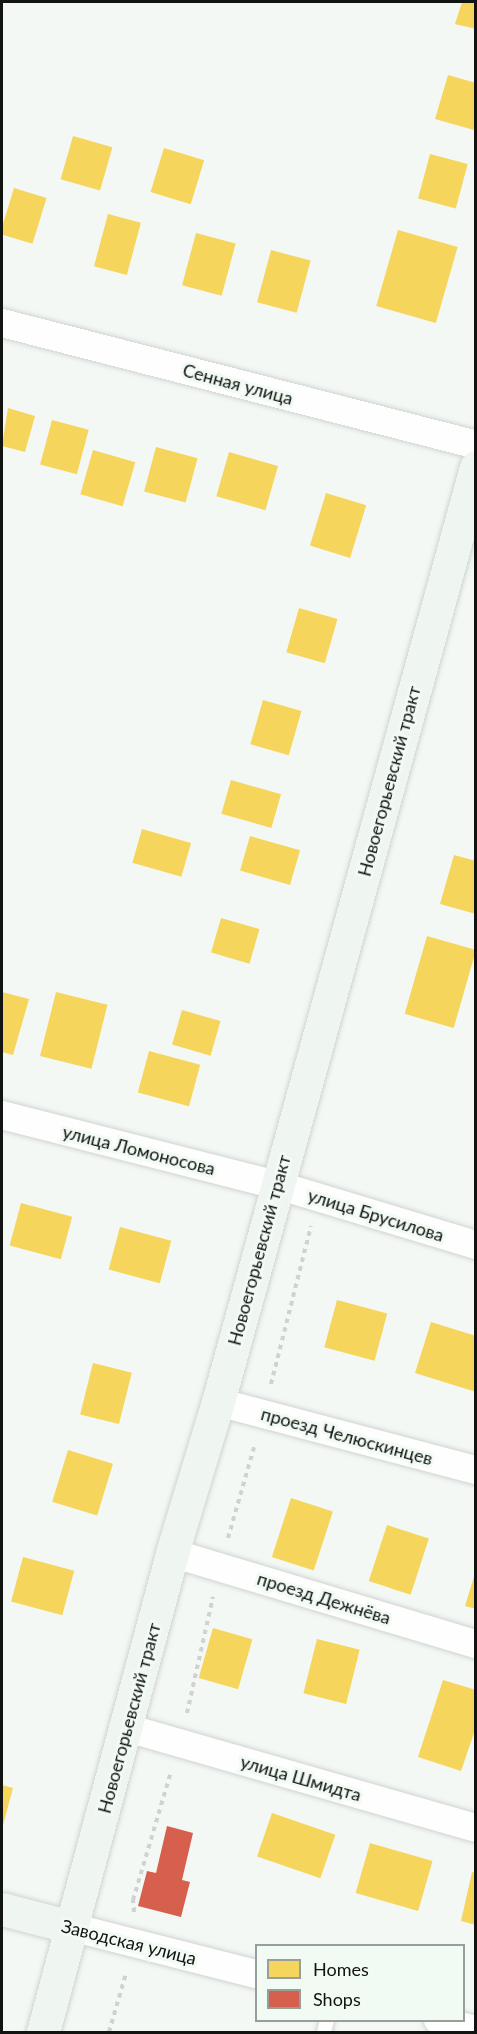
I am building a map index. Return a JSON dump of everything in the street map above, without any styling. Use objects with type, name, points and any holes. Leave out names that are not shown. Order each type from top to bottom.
[{"type":"main road","name":"Новоегорьевский тракт","points":[[43,2032],[127,1728],[172,1553],[218,1402],[476,467]]},
{"type":"main road","name":"Заводская улица","points":[[2,1909],[71,1927]]},
{"type":"street","name":"Сенная улица","points":[[2,323],[476,446]]},
{"type":"street","name":"улица Ломоносова","points":[[2,1114],[277,1185]]},
{"type":"street","name":"улица Брусилова","points":[[277,1185],[476,1245]]},
{"type":"street","name":"проезд Челюскинцев","points":[[218,1402],[476,1470]]},
{"type":"street","name":"проезд Дежнёва","points":[[172,1553],[476,1644]]},
{"type":"street","name":"улица Шмидта","points":[[127,1728],[476,1828]]},
{"type":"street","name":"Заводская улица","points":[[71,1927],[255,1974]]},
{"type":"street","points":[[446,2022],[476,2030]]},
{"type":"path","points":[[110,2032],[134,1943]]},
{"type":"building: Homes","points":[[462,2],[476,2],[476,29],[455,24]]},
{"type":"building: Homes","points":[[448,75],[476,83],[474,130],[435,119]]},
{"type":"building: Homes","points":[[73,136],[112,147],[100,191],[61,179]]},
{"type":"building: Homes","points":[[164,148],[204,160],[191,204],[151,192]]},
{"type":"building: Homes","points":[[430,154],[468,164],[456,209],[418,198]]},
{"type":"building: Homes","points":[[14,188],[47,198],[32,244],[2,235],[2,227]]},
{"type":"building: Homes","points":[[108,214],[141,223],[127,275],[94,266]]},
{"type":"building: Homes","points":[[398,230],[458,247],[436,323],[376,306]]},
{"type":"building: Homes","points":[[196,233],[236,244],[222,296],[182,285]]},
{"type":"building: Homes","points":[[271,250],[311,261],[297,313],[257,302]]},
{"type":"building: Homes","points":[[8,408],[35,416],[25,452],[2,446]]},
{"type":"building: Homes","points":[[52,420],[89,430],[77,474],[40,464]]},
{"type":"building: Homes","points":[[156,447],[198,458],[186,503],[144,491]]},
{"type":"building: Homes","points":[[93,450],[135,462],[123,506],[80,494]]},
{"type":"building: Homes","points":[[229,452],[278,466],[265,510],[216,496]]},
{"type":"building: Homes","points":[[326,493],[366,505],[350,558],[310,546]]},
{"type":"building: Homes","points":[[299,608],[337,619],[325,663],[286,652]]},
{"type":"building: Homes","points":[[263,700],[301,711],[289,755],[250,744]]},
{"type":"building: Homes","points":[[231,780],[281,794],[271,828],[221,814]]},
{"type":"building: Homes","points":[[142,829],[191,843],[181,877],[132,863]]},
{"type":"building: Homes","points":[[250,836],[300,850],[290,885],[240,871]]},
{"type":"building: Homes","points":[[454,855],[476,861],[476,914],[440,904]]},
{"type":"building: Homes","points":[[221,918],[259,929],[250,964],[211,953]]},
{"type":"building: Homes","points":[[427,936],[476,950],[454,1028],[405,1014]]},
{"type":"building: Homes","points":[[2,992],[29,999],[13,1055],[2,1052]]},
{"type":"building: Homes","points":[[56,992],[107,1005],[91,1069],[40,1056]]},
{"type":"building: Homes","points":[[182,1010],[220,1021],[211,1056],[172,1045]]},
{"type":"building: Homes","points":[[149,1051],[200,1065],[189,1106],[138,1093]]},
{"type":"building: Homes","points":[[21,1203],[72,1217],[61,1259],[10,1246]]},
{"type":"building: Homes","points":[[120,1227],[171,1241],[160,1283],[109,1270]]},
{"type":"building: Homes","points":[[337,1300],[387,1313],[375,1361],[324,1347]]},
{"type":"building: Homes","points":[[431,1322],[476,1336],[476,1392],[415,1373]]},
{"type":"building: Homes","points":[[93,1363],[132,1373],[119,1424],[80,1414]]},
{"type":"building: Homes","points":[[68,1450],[113,1464],[97,1515],[52,1502]]},
{"type":"building: Homes","points":[[291,1498],[333,1512],[314,1571],[272,1557]]},
{"type":"building: Homes","points":[[387,1525],[429,1539],[411,1595],[369,1581]]},
{"type":"building: Homes","points":[[23,1557],[74,1571],[62,1615],[11,1601]]},
{"type":"building: Homes","points":[[476,1574],[476,1609],[465,1606]]},
{"type":"building: Homes","points":[[213,1628],[252,1639],[238,1689],[199,1678]]},
{"type":"building: Homes","points":[[317,1639],[360,1650],[346,1704],[303,1693]]},
{"type":"building: Homes","points":[[443,1680],[476,1690],[476,1727],[461,1771],[418,1757]]},
{"type":"building: Homes","points":[[2,1785],[13,1788],[2,1829]]},
{"type":"building: Homes","points":[[272,1813],[335,1835],[320,1878],[257,1856]]},
{"type":"building: Homes","points":[[370,1843],[432,1861],[418,1911],[356,1893]]},
{"type":"building: Homes","points":[[472,1872],[476,1873],[476,1925],[461,1921]]},
{"type":"building: Shops","points":[[167,1826],[193,1833],[182,1880],[190,1882],[181,1917],[138,1906],[147,1871],[156,1873]]}]
